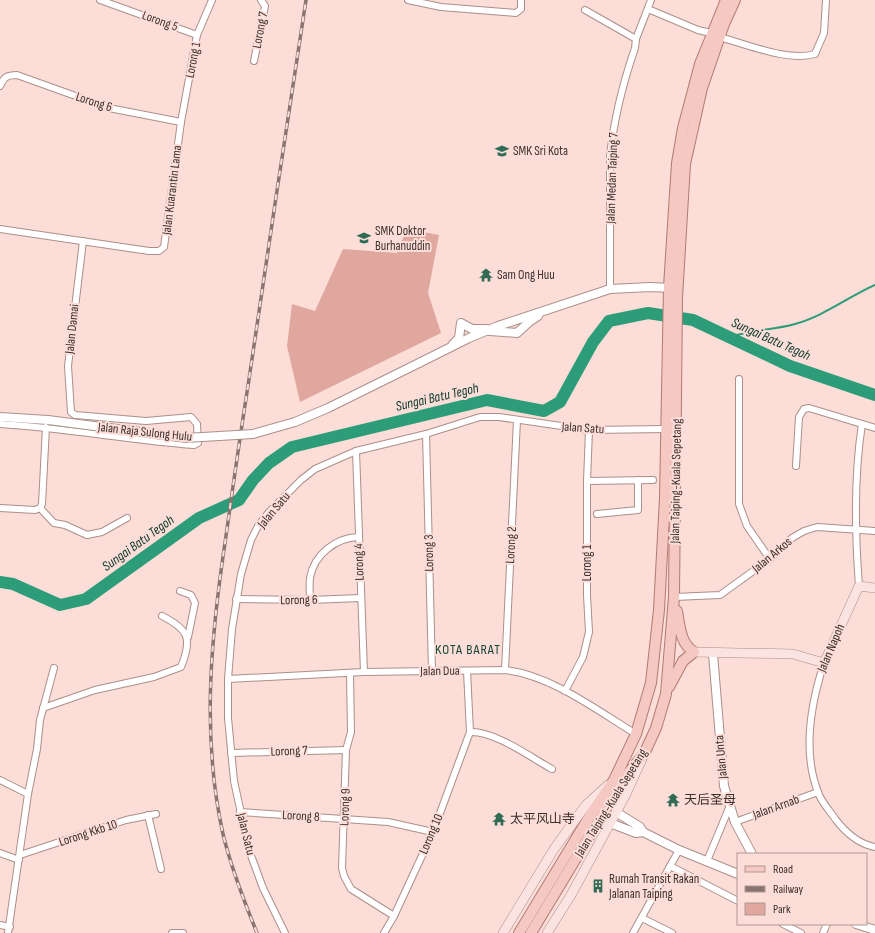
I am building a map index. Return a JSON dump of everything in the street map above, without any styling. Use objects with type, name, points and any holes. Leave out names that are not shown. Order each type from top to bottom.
[{"type":"main road","name":"Jalan Taiping-Kuala Sepetang","points":[[519,933],[591,814],[614,780],[636,734],[651,683],[656,646],[662,560],[666,429],[673,293],[685,164],[715,35],[726,0]]},
{"type":"main road","name":"Jalan Taiping-Kuala Sepetang","points":[[715,35],[735,0]]},
{"type":"main road","name":"Jalan Taiping-Kuala Sepetang","points":[[531,933],[625,776],[644,754],[656,728],[666,694],[674,596],[677,474],[672,323]]},
{"type":"main road","points":[[859,586],[875,588]]},
{"type":"main road","name":"Jalan Napoh","points":[[824,663],[859,586]]},
{"type":"main road","points":[[674,596],[683,642],[687,648],[694,652],[712,654],[793,654],[824,663]]},
{"type":"main road","points":[[666,694],[683,661],[694,652]]},
{"type":"main road","points":[[651,683],[661,674],[667,680]]},
{"type":"main road","points":[[546,933],[571,895],[633,782],[644,754]]},
{"type":"main road","points":[[503,933],[554,849],[586,805],[614,780]]},
{"type":"street","name":"Lorong 5","points":[[100,0],[198,35]]},
{"type":"street","name":"Lorong 1","points":[[181,122],[198,35],[212,0]]},
{"type":"street","name":"Lorong 7","points":[[254,61],[265,6],[261,0]]},
{"type":"street","points":[[408,0],[441,7],[516,13],[521,9],[521,0]]},
{"type":"street","name":"Jalan Medan Taiping 7","points":[[610,289],[610,156],[614,120],[635,48],[636,39],[651,0]]},
{"type":"street","points":[[648,9],[698,30],[787,55],[804,57],[815,54],[824,33],[826,0]]},
{"type":"street","points":[[585,10],[636,39]]},
{"type":"street","name":"Lorong 6","points":[[0,86],[4,78],[8,75],[17,75],[109,108],[181,122]]},
{"type":"street","name":"Jalan Kuarantin Lama","points":[[83,241],[149,251],[159,250],[164,247],[181,122]]},
{"type":"street","points":[[0,229],[83,241]]},
{"type":"street","name":"Jalan Damai","points":[[47,424],[157,442],[194,445],[198,443],[199,439],[197,424],[191,417],[146,421],[75,415],[71,412],[68,366],[83,241]]},
{"type":"street","points":[[450,348],[459,338],[461,323],[472,329],[498,326],[610,289],[673,293]]},
{"type":"street","points":[[488,331],[517,333],[529,322],[547,311]]},
{"type":"street","name":"Jalan Raja Sulong Hulu","points":[[0,417],[47,424],[186,438],[253,434],[302,419],[468,338],[498,326]]},
{"type":"street","points":[[739,379],[740,504],[747,526],[770,559]]},
{"type":"street","points":[[796,466],[799,418],[801,411],[807,408],[875,428]]},
{"type":"street","name":"Jalan Satu","points":[[285,933],[263,888],[249,850],[234,781],[228,718],[228,679],[236,599],[251,540],[258,526],[269,512],[301,480],[315,469],[356,452],[480,418],[499,418],[589,430],[666,429]]},
{"type":"street","name":"Lorong 2","points":[[506,670],[516,420]]},
{"type":"street","points":[[0,424],[47,424],[42,504],[40,508],[35,510],[0,508]]},
{"type":"street","name":"Jalan Napoh","points":[[859,586],[856,528],[858,472],[862,424]]},
{"type":"street","name":"Lorong 1","points":[[565,691],[583,657],[588,632],[587,481],[589,430]]},
{"type":"street","name":"Lorong 3","points":[[426,434],[432,671]]},
{"type":"street","name":"Lorong 4","points":[[356,452],[364,672]]},
{"type":"street","points":[[597,514],[638,510],[638,480]]},
{"type":"street","points":[[587,481],[653,480]]},
{"type":"street","points":[[40,508],[54,523],[65,525],[87,535],[102,532],[127,518]]},
{"type":"street","name":"Jalan Arkos","points":[[674,596],[720,595],[770,559],[792,538],[804,531],[817,528],[856,528],[875,531]]},
{"type":"street","points":[[310,600],[310,579],[313,569],[320,557],[336,542],[347,537],[358,537]]},
{"type":"street","points":[[43,708],[95,690],[173,671],[182,667],[195,603],[191,595],[180,591]]},
{"type":"street","name":"Lorong 6","points":[[236,599],[310,600],[361,598]]},
{"type":"street","points":[[162,616],[177,624],[185,631],[187,638]]},
{"type":"street","name":"Jalan Unta","points":[[712,654],[724,786],[735,822],[751,853]]},
{"type":"street","name":"Jalan Napoh","points":[[824,663],[814,692],[811,716],[812,764],[818,792],[840,825],[851,836],[861,843],[875,847]]},
{"type":"street","points":[[0,925],[9,930],[28,794],[43,708],[54,668]]},
{"type":"street","name":"Jalan Dua","points":[[228,679],[350,674],[364,672],[506,670],[522,672],[565,691],[636,734]]},
{"type":"street","name":"Lorong 10","points":[[384,933],[394,916],[433,832],[470,732],[467,671]]},
{"type":"street","name":"Lorong 9","points":[[350,674],[351,732],[346,750],[345,819],[342,868],[351,889],[394,916]]},
{"type":"street","points":[[470,732],[479,732],[493,737],[552,769]]},
{"type":"street","name":"Lorong 7","points":[[231,753],[346,750]]},
{"type":"street","points":[[0,780],[28,794]]},
{"type":"street","name":"Jalan Arnab","points":[[735,822],[818,792]]},
{"type":"street","points":[[706,861],[730,808]]},
{"type":"street","name":"Lorong 8","points":[[240,812],[388,822],[433,832]]},
{"type":"street","points":[[616,812],[640,827],[643,832],[679,850],[737,874]]},
{"type":"street","name":"Lorong Kkb 10","points":[[20,857],[126,820],[156,814]]},
{"type":"street","points":[[148,815],[161,869]]},
{"type":"street","points":[[610,823],[636,833],[643,832]]},
{"type":"street","points":[[633,933],[679,850]]},
{"type":"street","points":[[0,852],[20,857]]},
{"type":"street","points":[[670,866],[737,900]]},
{"type":"street","points":[[642,918],[672,933]]},
{"type":"street","points":[[785,925],[801,933]]},
{"type":"street","points":[[859,925],[875,930]]},
{"type":"street","points":[[172,933],[182,933]]},
{"type":"green space","points":[[407,229],[439,235],[428,293],[441,333],[300,402],[287,346],[292,304],[315,311],[343,249],[397,253]]},
{"type":"waterway","points":[[729,337],[806,321],[875,285]]},
{"type":"waterway","name":"Sungai Batu Tegoh","points":[[0,582],[13,584],[60,605],[86,599],[199,518],[239,500],[253,480],[269,463],[292,447],[487,400],[544,411],[560,402],[593,342],[609,321],[648,313],[693,320],[790,366],[875,395]]},
{"type":"railway","points":[[257,933],[226,847],[216,797],[210,722],[211,685],[216,610],[239,442],[306,0]]},
{"type":"place","name":"SMK Sri Kota","points":[[502,151]]},
{"type":"place","name":"SMK Doktor Burhanuddin","points":[[364,238]]},
{"type":"place","name":"Sam Ong Huu","points":[[486,275]]},
{"type":"place","name":"天后圣母","points":[[673,800]]},
{"type":"place","name":"太平风山寺","points":[[499,819]]},
{"type":"place","name":"Rumah Transit Rakan Jalanan Taiping","points":[[598,886]]},
{"type":"district","name":"KOTA BARAT","points":[[468,649]]}]
